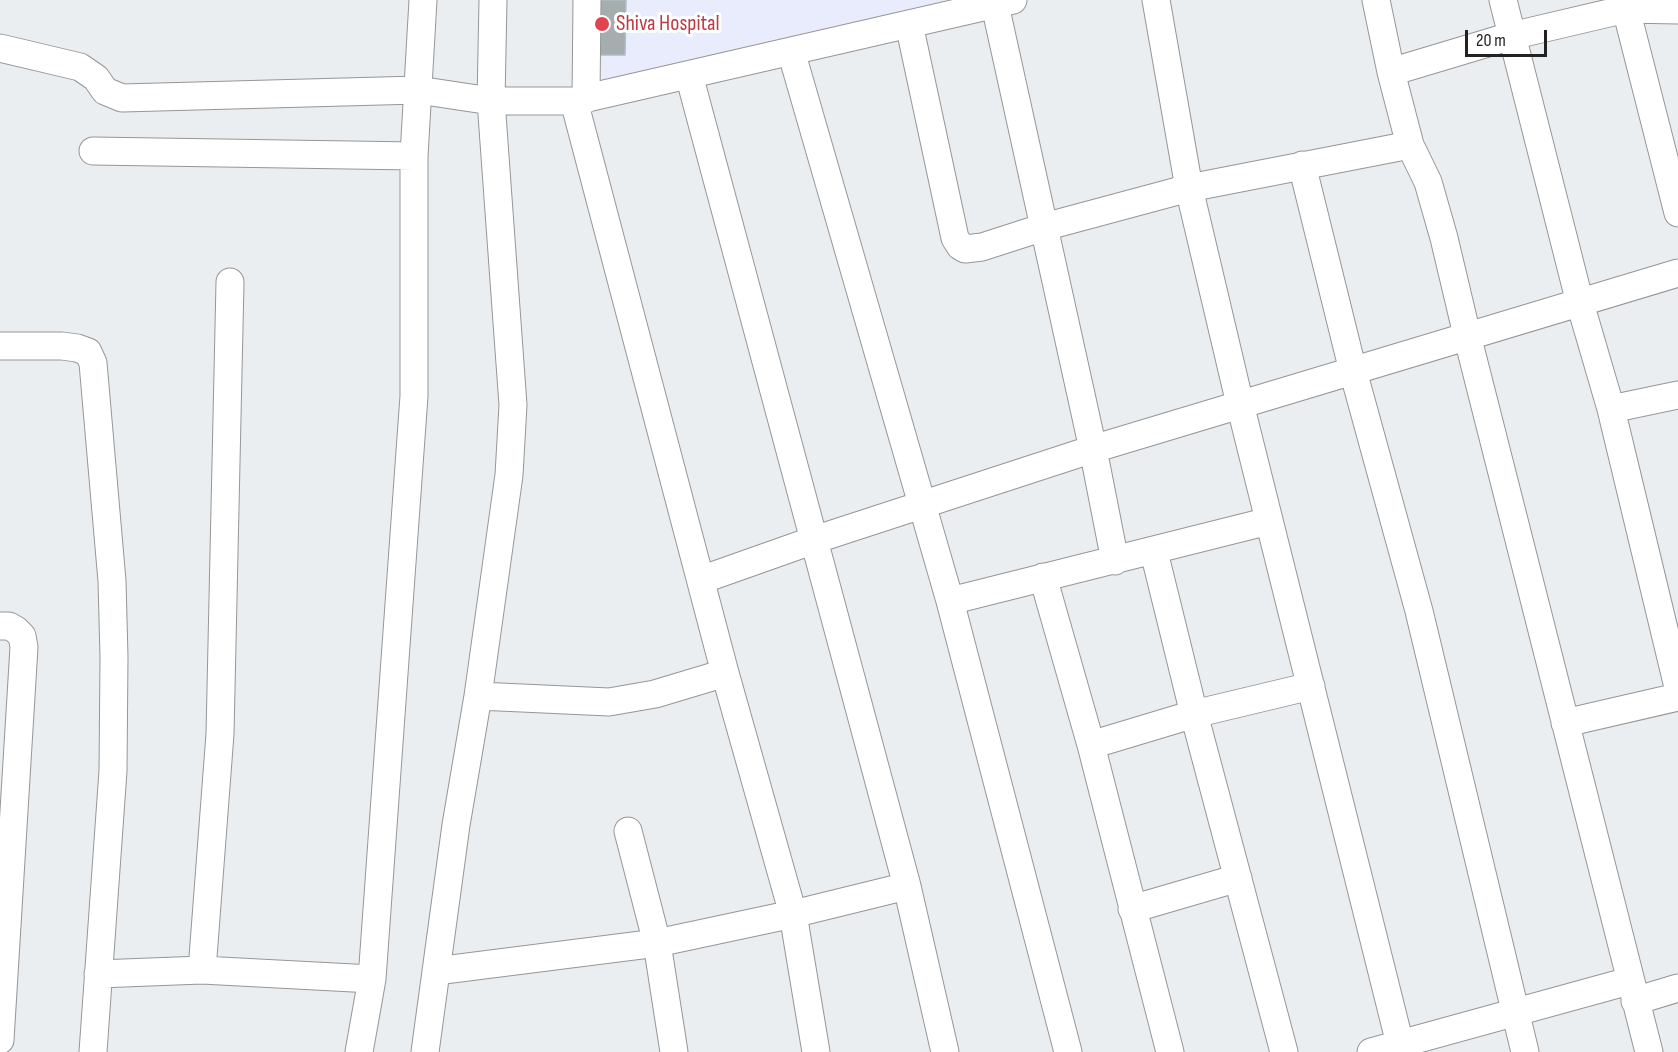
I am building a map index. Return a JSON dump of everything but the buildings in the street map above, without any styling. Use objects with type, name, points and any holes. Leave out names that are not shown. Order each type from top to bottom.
[{"type":"street","points":[[359,1052],[372,979],[414,396],[414,156],[423,0]]},
{"type":"street","points":[[425,1052],[456,825],[478,696],[509,475],[513,405],[491,101],[493,0]]},
{"type":"street","points":[[587,0],[580,100],[701,580],[793,914],[816,1052]]},
{"type":"street","points":[[1156,0],[1189,188],[1240,404],[1401,1049]]},
{"type":"street","points":[[1376,0],[1391,72],[1410,145],[1434,200],[1564,723],[1649,1052]]},
{"type":"street","points":[[1503,0],[1580,303],[1611,409],[1678,687]]},
{"type":"street","points":[[0,48],[80,66],[96,78],[105,91],[122,98],[418,90],[491,101],[580,100],[1004,2],[1044,227],[1115,561]]},
{"type":"street","points":[[1391,72],[1511,36],[1626,9],[1678,10]]},
{"type":"street","points":[[1626,9],[1678,213]]},
{"type":"street","points":[[909,24],[955,238],[965,249],[973,249],[1044,227],[1189,188],[1410,145]]},
{"type":"street","points":[[791,51],[950,601],[1068,1052]]},
{"type":"street","points":[[689,75],[907,886],[945,1052]]},
{"type":"street","points":[[93,151],[414,156]]},
{"type":"street","points":[[1302,165],[1353,370],[1419,611],[1525,1052]]},
{"type":"street","points":[[701,580],[814,540],[1093,449],[1678,273]]},
{"type":"street","points":[[202,970],[220,734],[230,282]]},
{"type":"street","points":[[0,346],[77,348],[88,352],[93,363],[112,581],[114,657],[113,771],[93,1052]]},
{"type":"street","points":[[1611,409],[1678,395]]},
{"type":"street","points":[[950,601],[1042,577],[1155,552],[1269,521]]},
{"type":"street","points":[[1155,552],[1194,714],[1284,1052]]},
{"type":"street","points":[[1042,577],[1091,745],[1170,1052]]},
{"type":"street","points":[[0,626],[9,626],[16,630],[22,636],[24,647],[0,1040]]},
{"type":"street","points":[[478,696],[609,702],[655,694],[726,673]]},
{"type":"street","points":[[1091,745],[1194,714],[1311,686]]},
{"type":"street","points":[[1564,723],[1678,697]]},
{"type":"street","points":[[628,831],[657,943],[674,1052]]},
{"type":"street","points":[[1132,909],[1238,878]]},
{"type":"street","points":[[436,971],[657,943],[793,914],[907,886]]},
{"type":"street","points":[[98,974],[202,970],[372,979]]},
{"type":"street","points":[[1371,1052],[1401,1049],[1514,1012],[1632,991],[1678,988]]},
{"type":"shaded area","points":[[605,0],[966,0],[604,87]]},
{"type":"place","name":"Shiva Hospital","points":[[602,24]]}]
